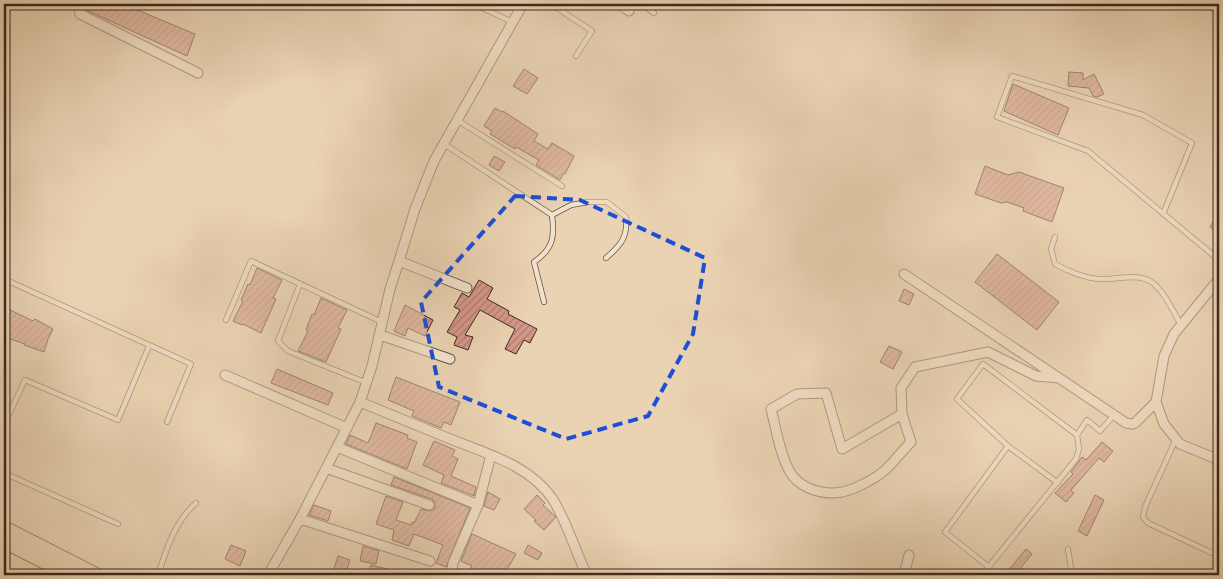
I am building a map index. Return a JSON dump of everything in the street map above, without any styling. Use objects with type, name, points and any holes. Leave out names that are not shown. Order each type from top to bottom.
[{"type":"highway","points":[[4,528],[96,575]]},
{"type":"highway","points":[[4,541],[71,575]]},
{"type":"street","points":[[78,4],[80,14],[198,73]]},
{"type":"street","points":[[268,575],[300,519],[360,402],[384,322],[390,289],[425,180],[443,143],[523,4]]},
{"type":"street","points":[[619,4],[629,11]]},
{"type":"street","points":[[1209,4],[1219,9]]},
{"type":"street","points":[[399,261],[467,288]]},
{"type":"street","points":[[904,274],[1126,423],[1135,423],[1156,402]]},
{"type":"street","points":[[1219,279],[1174,334],[1164,356],[1156,402],[1164,424],[1180,444],[1219,460]]},
{"type":"street","points":[[380,335],[450,359]]},
{"type":"street","points":[[902,414],[842,449],[826,393],[797,394],[771,409],[790,474],[799,484],[814,490],[833,494],[860,486],[884,471],[911,442],[902,414],[901,388],[916,367],[988,352],[1036,376],[1061,378]]},
{"type":"street","points":[[226,376],[347,428]]},
{"type":"street","points":[[360,402],[492,455],[514,465],[536,481],[558,508],[584,571]]},
{"type":"street","points":[[337,447],[478,505]]},
{"type":"street","points":[[451,575],[453,563],[478,505],[492,455]]},
{"type":"street","points":[[326,468],[428,506]]},
{"type":"street","points":[[300,519],[430,561]]},
{"type":"street","points":[[904,575],[909,556]]},
{"type":"lane","points":[[474,4],[512,22]]},
{"type":"lane","points":[[551,4],[592,31],[576,56]]},
{"type":"lane","points":[[642,4],[654,13]]},
{"type":"lane","points":[[1163,214],[1192,143],[1143,115],[1012,76],[997,117],[1088,151],[1163,214],[1219,260]]},
{"type":"lane","points":[[456,120],[562,186]]},
{"type":"lane","points":[[443,143],[552,215],[554,232],[546,253],[534,262],[544,302]]},
{"type":"lane","points":[[552,215],[571,205],[588,202],[607,202],[626,217],[627,228],[620,246],[606,258]]},
{"type":"lane","points":[[1055,237],[1051,249],[1055,264],[1088,277],[1099,279],[1136,278],[1151,282],[1158,288],[1181,325]]},
{"type":"lane","points":[[226,320],[251,261],[384,322]]},
{"type":"lane","points":[[4,279],[191,364],[167,422]]},
{"type":"lane","points":[[300,284],[278,341],[288,351],[367,383]]},
{"type":"lane","points":[[4,425],[25,380],[118,420],[149,346]]},
{"type":"lane","points":[[1058,482],[1008,446],[957,399],[983,364],[1077,436]]},
{"type":"lane","points":[[982,575],[1076,459],[1079,449],[1077,436],[1087,420],[1100,431],[1115,414]]},
{"type":"lane","points":[[1176,438],[1145,507],[1143,517],[1148,523],[1212,553],[1219,550]]},
{"type":"lane","points":[[989,567],[945,532],[1008,446]]},
{"type":"lane","points":[[4,473],[118,524]]},
{"type":"lane","points":[[158,575],[164,556],[180,521],[187,510],[196,503]]},
{"type":"lane","points":[[1068,549],[1072,575]]},
{"type":"highlighted area","points":[[515,196],[580,200],[705,258],[693,334],[648,416],[566,439],[439,387],[421,302]]},
{"type":"building","points":[[89,4],[123,4],[195,34],[187,56],[86,10]]},
{"type":"building","points":[[524,69],[538,78],[527,94],[513,86]]},
{"type":"building","points":[[1069,72],[1083,73],[1083,80],[1094,74],[1104,94],[1097,97],[1093,96],[1089,88],[1068,86]]},
{"type":"building","points":[[1013,84],[1069,108],[1058,135],[1004,111]]},
{"type":"building","points":[[495,108],[503,111],[538,134],[534,141],[548,149],[552,143],[574,156],[560,180],[536,165],[539,160],[516,147],[515,149],[490,134],[492,131],[484,126]]},
{"type":"building","points":[[494,156],[505,162],[499,171],[489,165]]},
{"type":"building","points":[[985,166],[1008,175],[1019,172],[1064,188],[1052,222],[1023,211],[1024,208],[1007,202],[1001,203],[975,194]]},
{"type":"building","points":[[1219,211],[1219,233],[1210,227]]},
{"type":"building","points":[[997,254],[1059,302],[1037,330],[975,282]]},
{"type":"building","points":[[257,268],[282,280],[273,298],[276,299],[261,333],[233,321],[243,301],[241,300],[248,284],[250,285]]},
{"type":"building","points":[[479,280],[493,288],[487,299],[509,311],[508,314],[537,329],[530,343],[524,340],[516,354],[505,349],[515,329],[480,310],[465,335],[473,337],[468,350],[454,345],[457,337],[447,332],[460,310],[454,307],[462,293],[469,297]]},
{"type":"building","points":[[904,289],[914,294],[909,305],[899,301]]},
{"type":"building","points":[[321,298],[347,310],[338,328],[341,329],[326,362],[298,351],[308,331],[306,330],[312,314],[314,315]]},
{"type":"building","points":[[405,305],[433,320],[425,336],[408,328],[405,336],[394,331]]},
{"type":"building","points":[[4,307],[33,321],[35,319],[53,329],[44,352],[4,337]]},
{"type":"building","points":[[889,346],[902,352],[893,369],[880,362]]},
{"type":"building","points":[[277,369],[333,393],[328,405],[271,383]]},
{"type":"building","points":[[396,377],[460,402],[451,425],[444,422],[441,428],[412,416],[414,411],[388,400]]},
{"type":"building","points":[[376,423],[408,435],[407,438],[417,442],[407,469],[346,444],[350,435],[368,443]]},
{"type":"building","points":[[434,441],[455,450],[452,456],[458,459],[451,476],[476,487],[474,496],[441,483],[444,475],[423,465]]},
{"type":"building","points":[[1102,442],[1113,451],[1104,462],[1099,458],[1071,490],[1074,493],[1066,502],[1055,493],[1073,474],[1071,472],[1082,457],[1086,460]]},
{"type":"building","points":[[394,477],[470,508],[446,567],[436,563],[443,545],[414,534],[409,546],[392,540],[394,530],[376,524],[386,496],[403,502],[396,520],[411,525],[421,509],[430,511],[435,508],[435,503],[432,499],[391,485]]},
{"type":"building","points":[[488,492],[500,499],[494,510],[484,506]]},
{"type":"building","points":[[537,495],[545,503],[543,505],[556,517],[544,530],[524,509]]},
{"type":"building","points":[[1095,495],[1104,500],[1087,536],[1078,531]]},
{"type":"building","points":[[314,505],[331,511],[328,521],[309,515]]},
{"type":"building","points":[[472,534],[516,554],[504,575],[467,575],[472,566],[461,561]]},
{"type":"building","points":[[231,545],[246,551],[240,566],[225,559]]},
{"type":"building","points":[[528,545],[542,553],[538,560],[524,553]]},
{"type":"building","points":[[363,546],[379,551],[376,564],[360,561]]},
{"type":"building","points":[[1026,549],[1032,554],[1014,575],[1008,571]]},
{"type":"building","points":[[338,556],[350,560],[345,575],[332,575]]},
{"type":"building","points":[[371,565],[399,572],[399,575],[368,575]]}]
